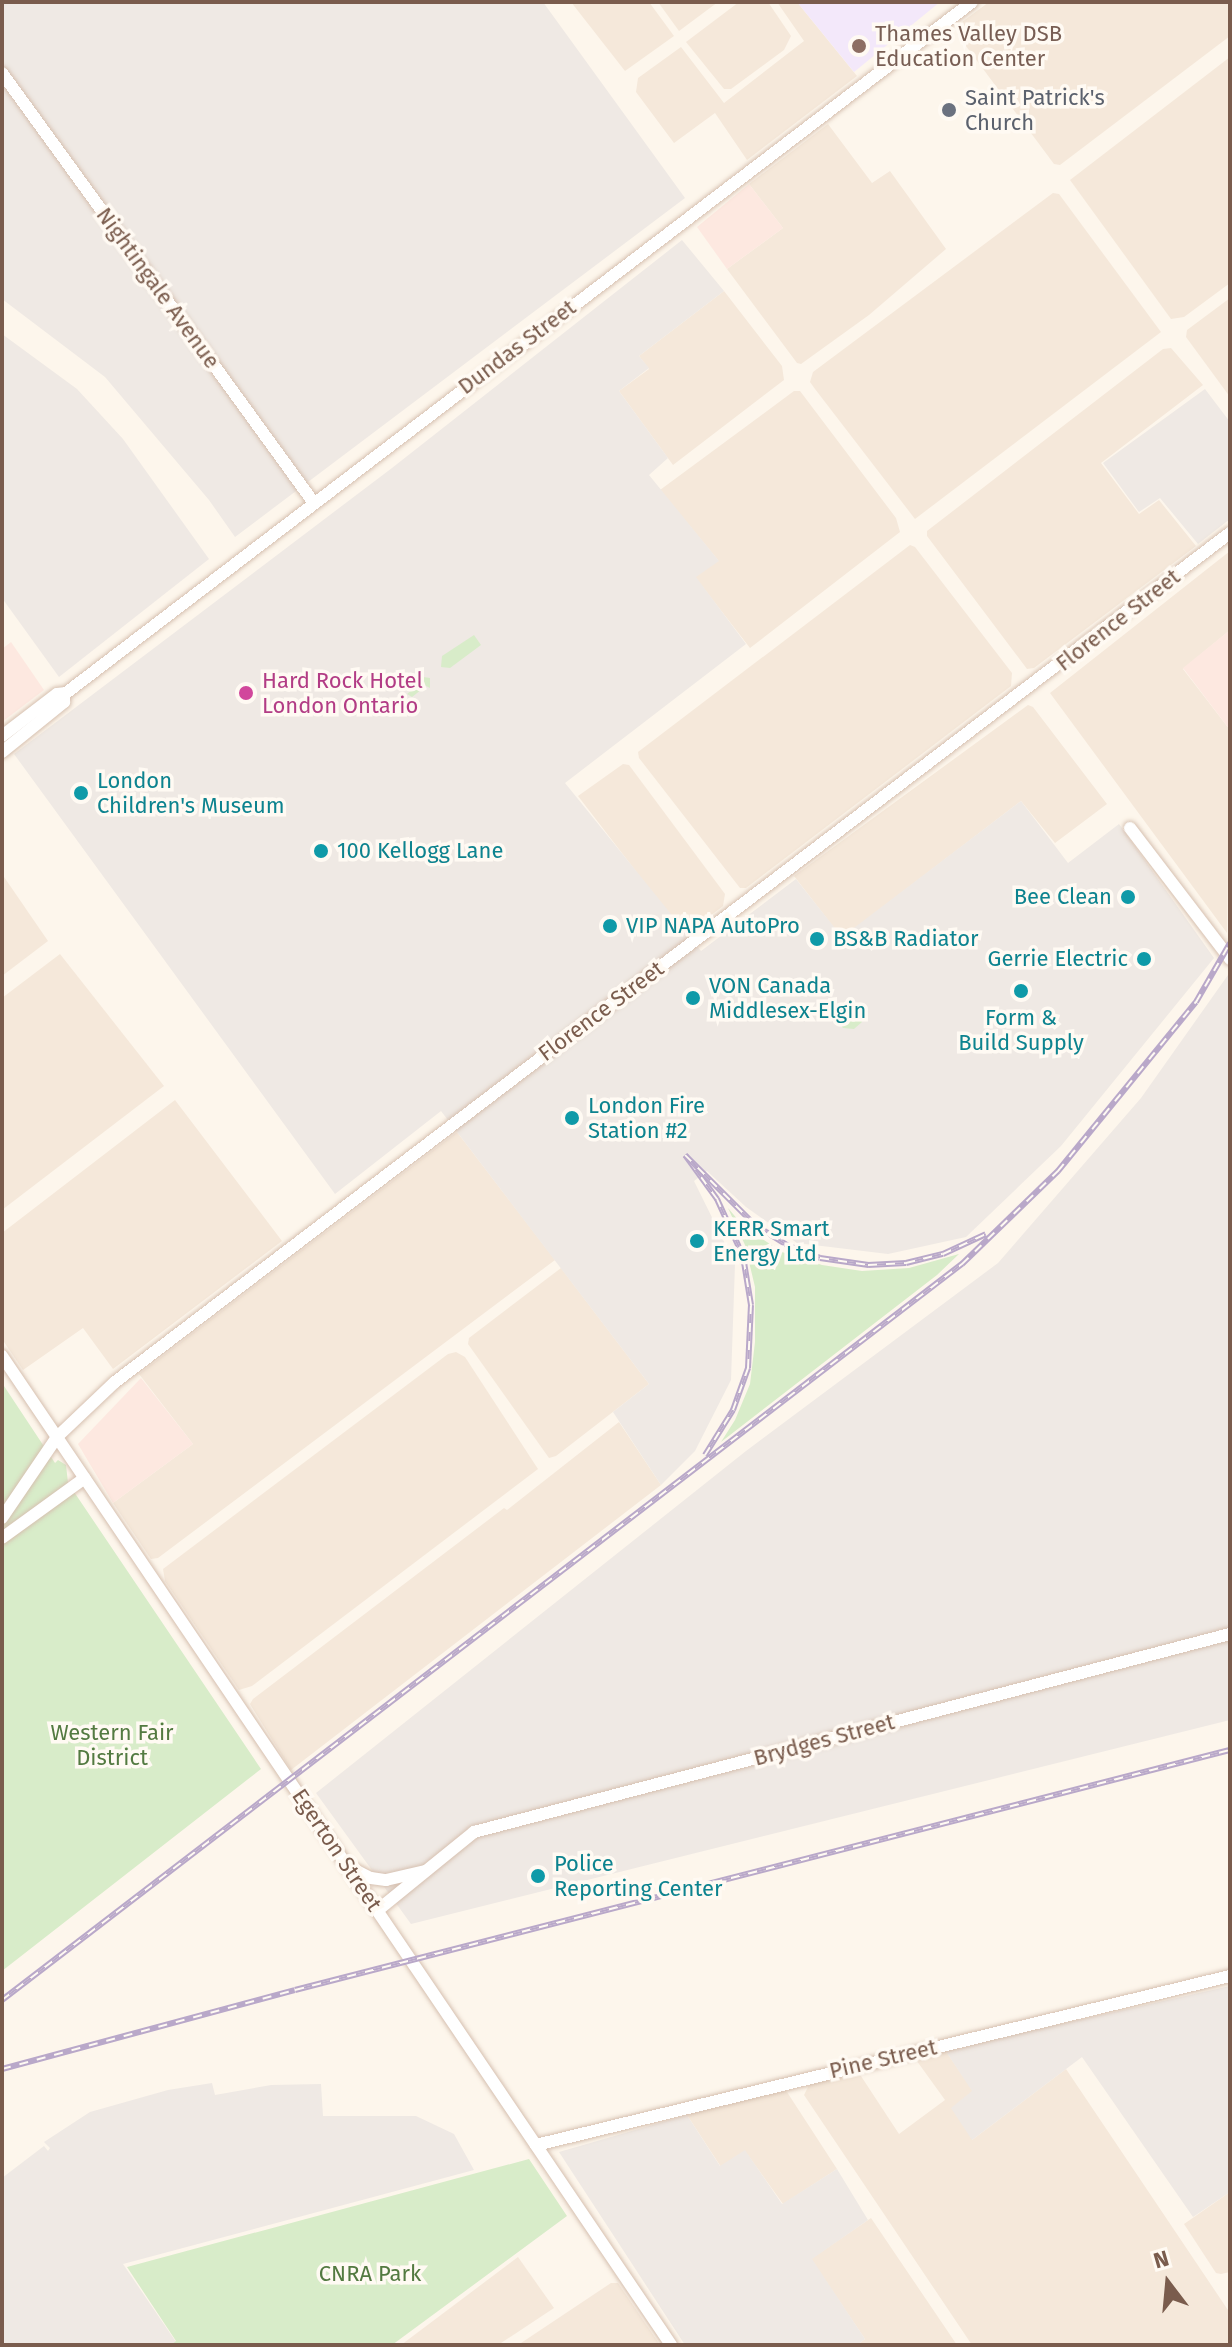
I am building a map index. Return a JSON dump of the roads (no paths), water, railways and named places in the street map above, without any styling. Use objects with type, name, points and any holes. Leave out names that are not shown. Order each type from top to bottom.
[{"type":"street","name":"Dundas Street","points":[[2,736],[57,694],[64,694],[972,2]]},
{"type":"street","name":"Nightingale Avenue","points":[[2,73],[314,503]]},
{"type":"street","name":"Florence Street","points":[[2,1518],[57,1437],[115,1382],[1230,533]]},
{"type":"street","name":"Dundas Street","points":[[2,752],[64,702],[64,694]]},
{"type":"street","points":[[1130,828],[1230,959]]},
{"type":"street","name":"Egerton Street","points":[[2,1356],[671,2345]]},
{"type":"street","points":[[2,1538],[85,1478]]},
{"type":"street","name":"Brydges Street","points":[[378,1910],[474,1832],[1230,1634]]},
{"type":"street","points":[[348,1866],[371,1878],[386,1880],[431,1869]]},
{"type":"street","name":"Pine Street","points":[[536,2145],[1230,1976]]},
{"type":"railway","points":[[2,2000],[962,1264],[1058,1171],[1196,1002],[1230,943]]},
{"type":"railway","points":[[705,1455],[733,1410],[748,1368],[751,1305],[743,1256],[717,1199],[685,1155],[755,1225],[789,1246],[820,1258],[868,1265],[906,1263],[943,1254],[986,1234]]},
{"type":"railway","points":[[2,2069],[295,1990],[1230,1750]]},
{"type":"place","name":"Thames Valley DSB Education Center","points":[[859,46]]},
{"type":"place","name":"Saint Patrick's Church","points":[[949,110]]},
{"type":"place","name":"Hard Rock Hotel London Ontario","points":[[246,693]]},
{"type":"place","name":"London Children's Museum","points":[[81,793]]},
{"type":"place","name":"100 Kellogg Lane","points":[[321,851]]},
{"type":"place","name":"Bee Clean","points":[[1128,897]]},
{"type":"place","name":"VIP NAPA AutoPro","points":[[610,926]]},
{"type":"place","name":"BS&B Radiator","points":[[817,939]]},
{"type":"place","name":"Gerrie Electric","points":[[1144,959]]},
{"type":"place","name":"Form & Build Supply","points":[[1021,991]]},
{"type":"place","name":"VON Canada Middlesex-Elgin","points":[[693,998]]},
{"type":"place","name":"London Fire Station #2","points":[[572,1118]]},
{"type":"place","name":"KERR Smart Energy Ltd","points":[[697,1241]]},
{"type":"place","name":"Police Reporting Center","points":[[538,1876]]},
{"type":"park label","name":"Western Fair District","points":[[112,1744]]},
{"type":"park label","name":"CNRA Park","points":[[370,2274]]}]
